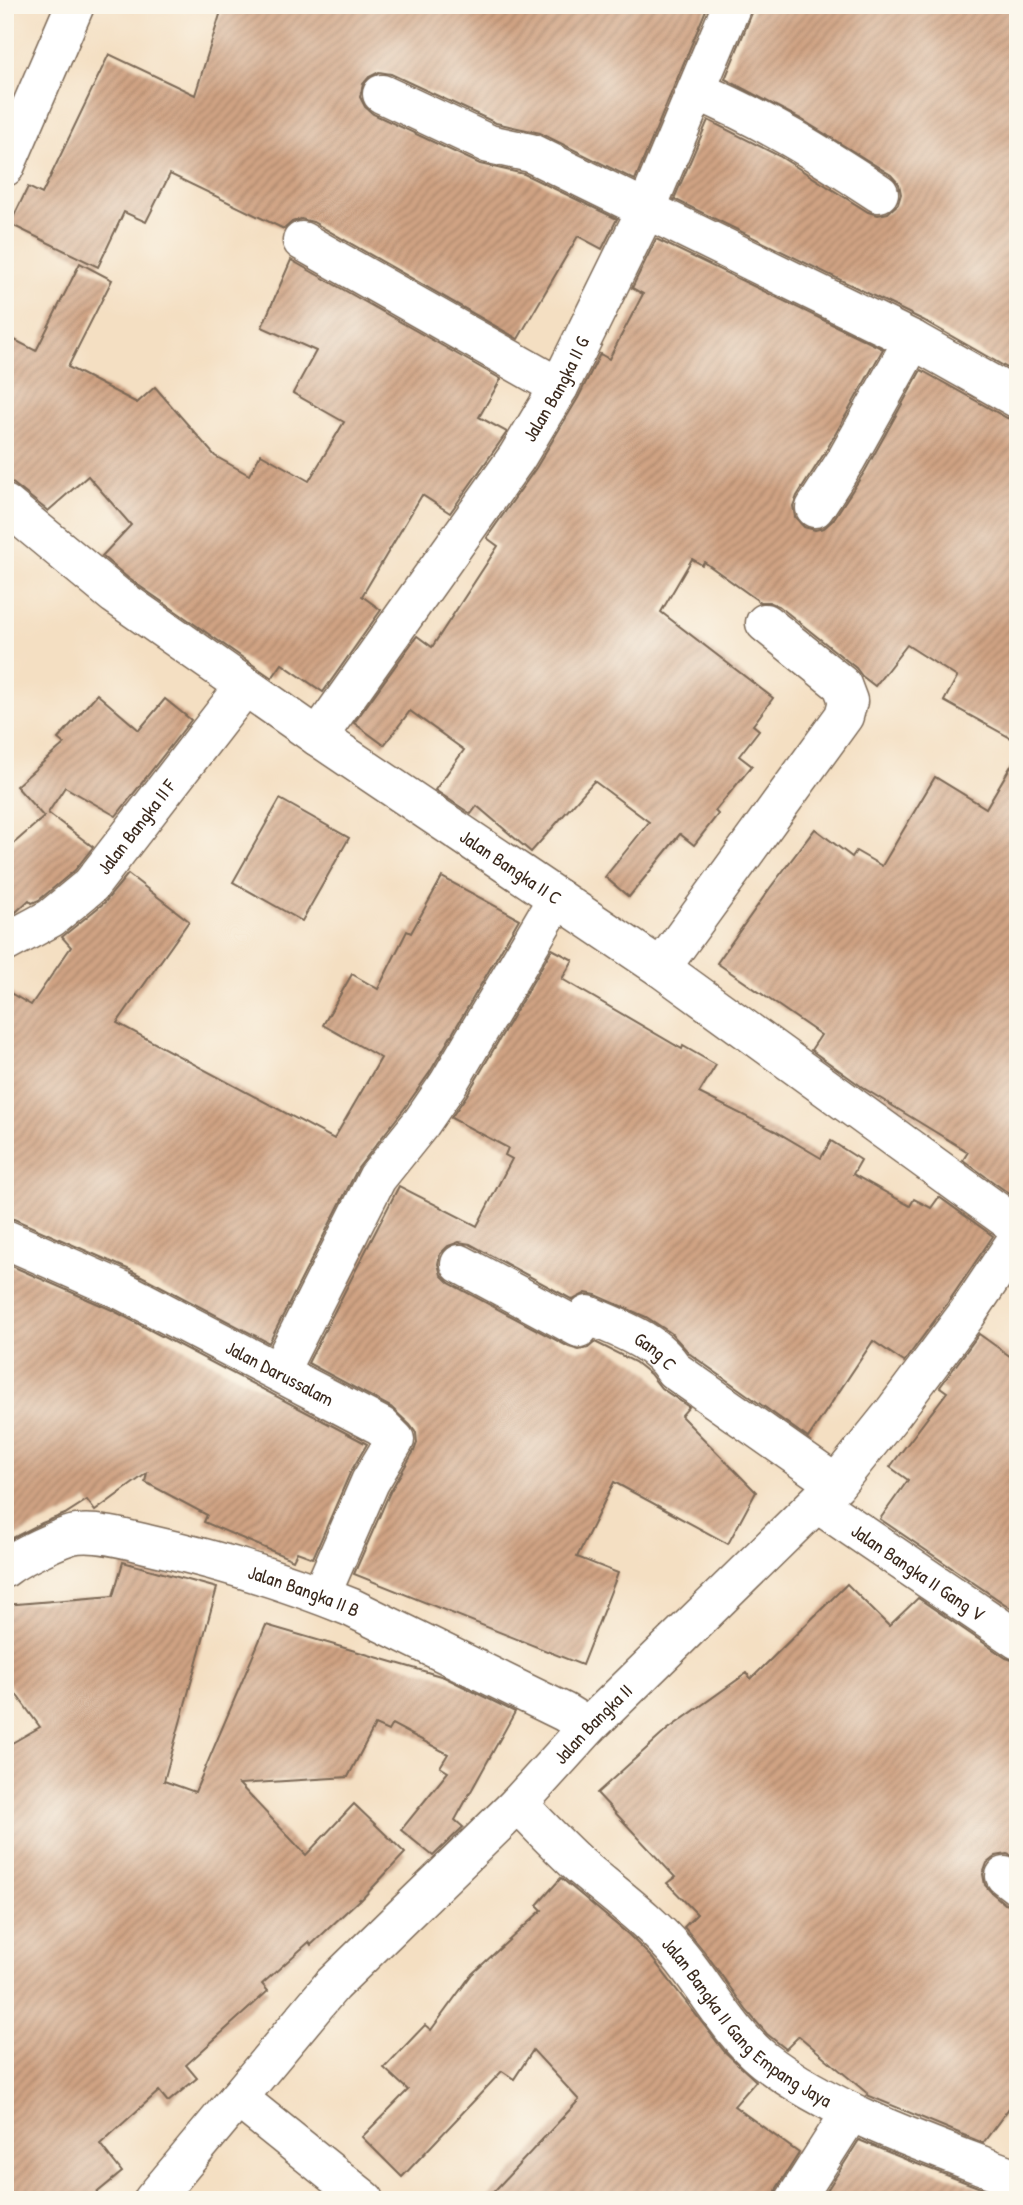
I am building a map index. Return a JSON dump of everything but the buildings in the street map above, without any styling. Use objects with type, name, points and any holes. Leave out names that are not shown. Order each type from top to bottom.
[{"type":"street","points":[[5,167],[75,5]]},
{"type":"street","name":"Jalan Bangka II G","points":[[318,737],[517,457],[559,387],[646,210],[732,5]]},
{"type":"street","points":[[697,91],[728,103],[781,130],[879,193]]},
{"type":"street","points":[[382,94],[489,144],[531,153],[913,340],[1018,399]]},
{"type":"street","points":[[302,241],[559,387]]},
{"type":"street","points":[[815,508],[846,460],[913,340]]},
{"type":"street","name":"Jalan Bangka II C","points":[[5,504],[114,595],[318,737],[662,968],[1018,1227]]},
{"type":"street","points":[[662,968],[844,716],[848,701],[842,685],[765,623]]},
{"type":"street","name":"Jalan Bangka II F","points":[[5,943],[51,918],[91,885],[245,687]]},
{"type":"street","points":[[279,1372],[377,1178],[422,1122],[448,1084],[557,898]]},
{"type":"street","name":"Jalan Bangka II","points":[[153,2200],[332,1985],[518,1804],[588,1727],[827,1494],[893,1413],[967,1314],[1018,1238]]},
{"type":"street","name":"Jalan Darussalam","points":[[5,1239],[121,1290],[381,1426],[395,1440],[370,1482],[321,1595]]},
{"type":"street","name":"Gang C","points":[[460,1264],[579,1328],[588,1315],[626,1332],[666,1357],[674,1370],[827,1494]]},
{"type":"street","name":"Jalan Bangka II Gang V","points":[[827,1494],[1018,1640]]},
{"type":"street","name":"Jalan Bangka II B","points":[[5,1568],[15,1560],[76,1534],[120,1537],[185,1553],[321,1595],[564,1712],[588,1727]]},
{"type":"street","name":"Jalan Bangka II Gang Empang Jaya","points":[[518,1804],[578,1863],[640,1914],[680,1956],[732,2026],[762,2059],[800,2084],[852,2112],[1018,2179]]},
{"type":"street","points":[[238,2098],[365,2200]]},
{"type":"street","points":[[795,2200],[852,2112]]}]
